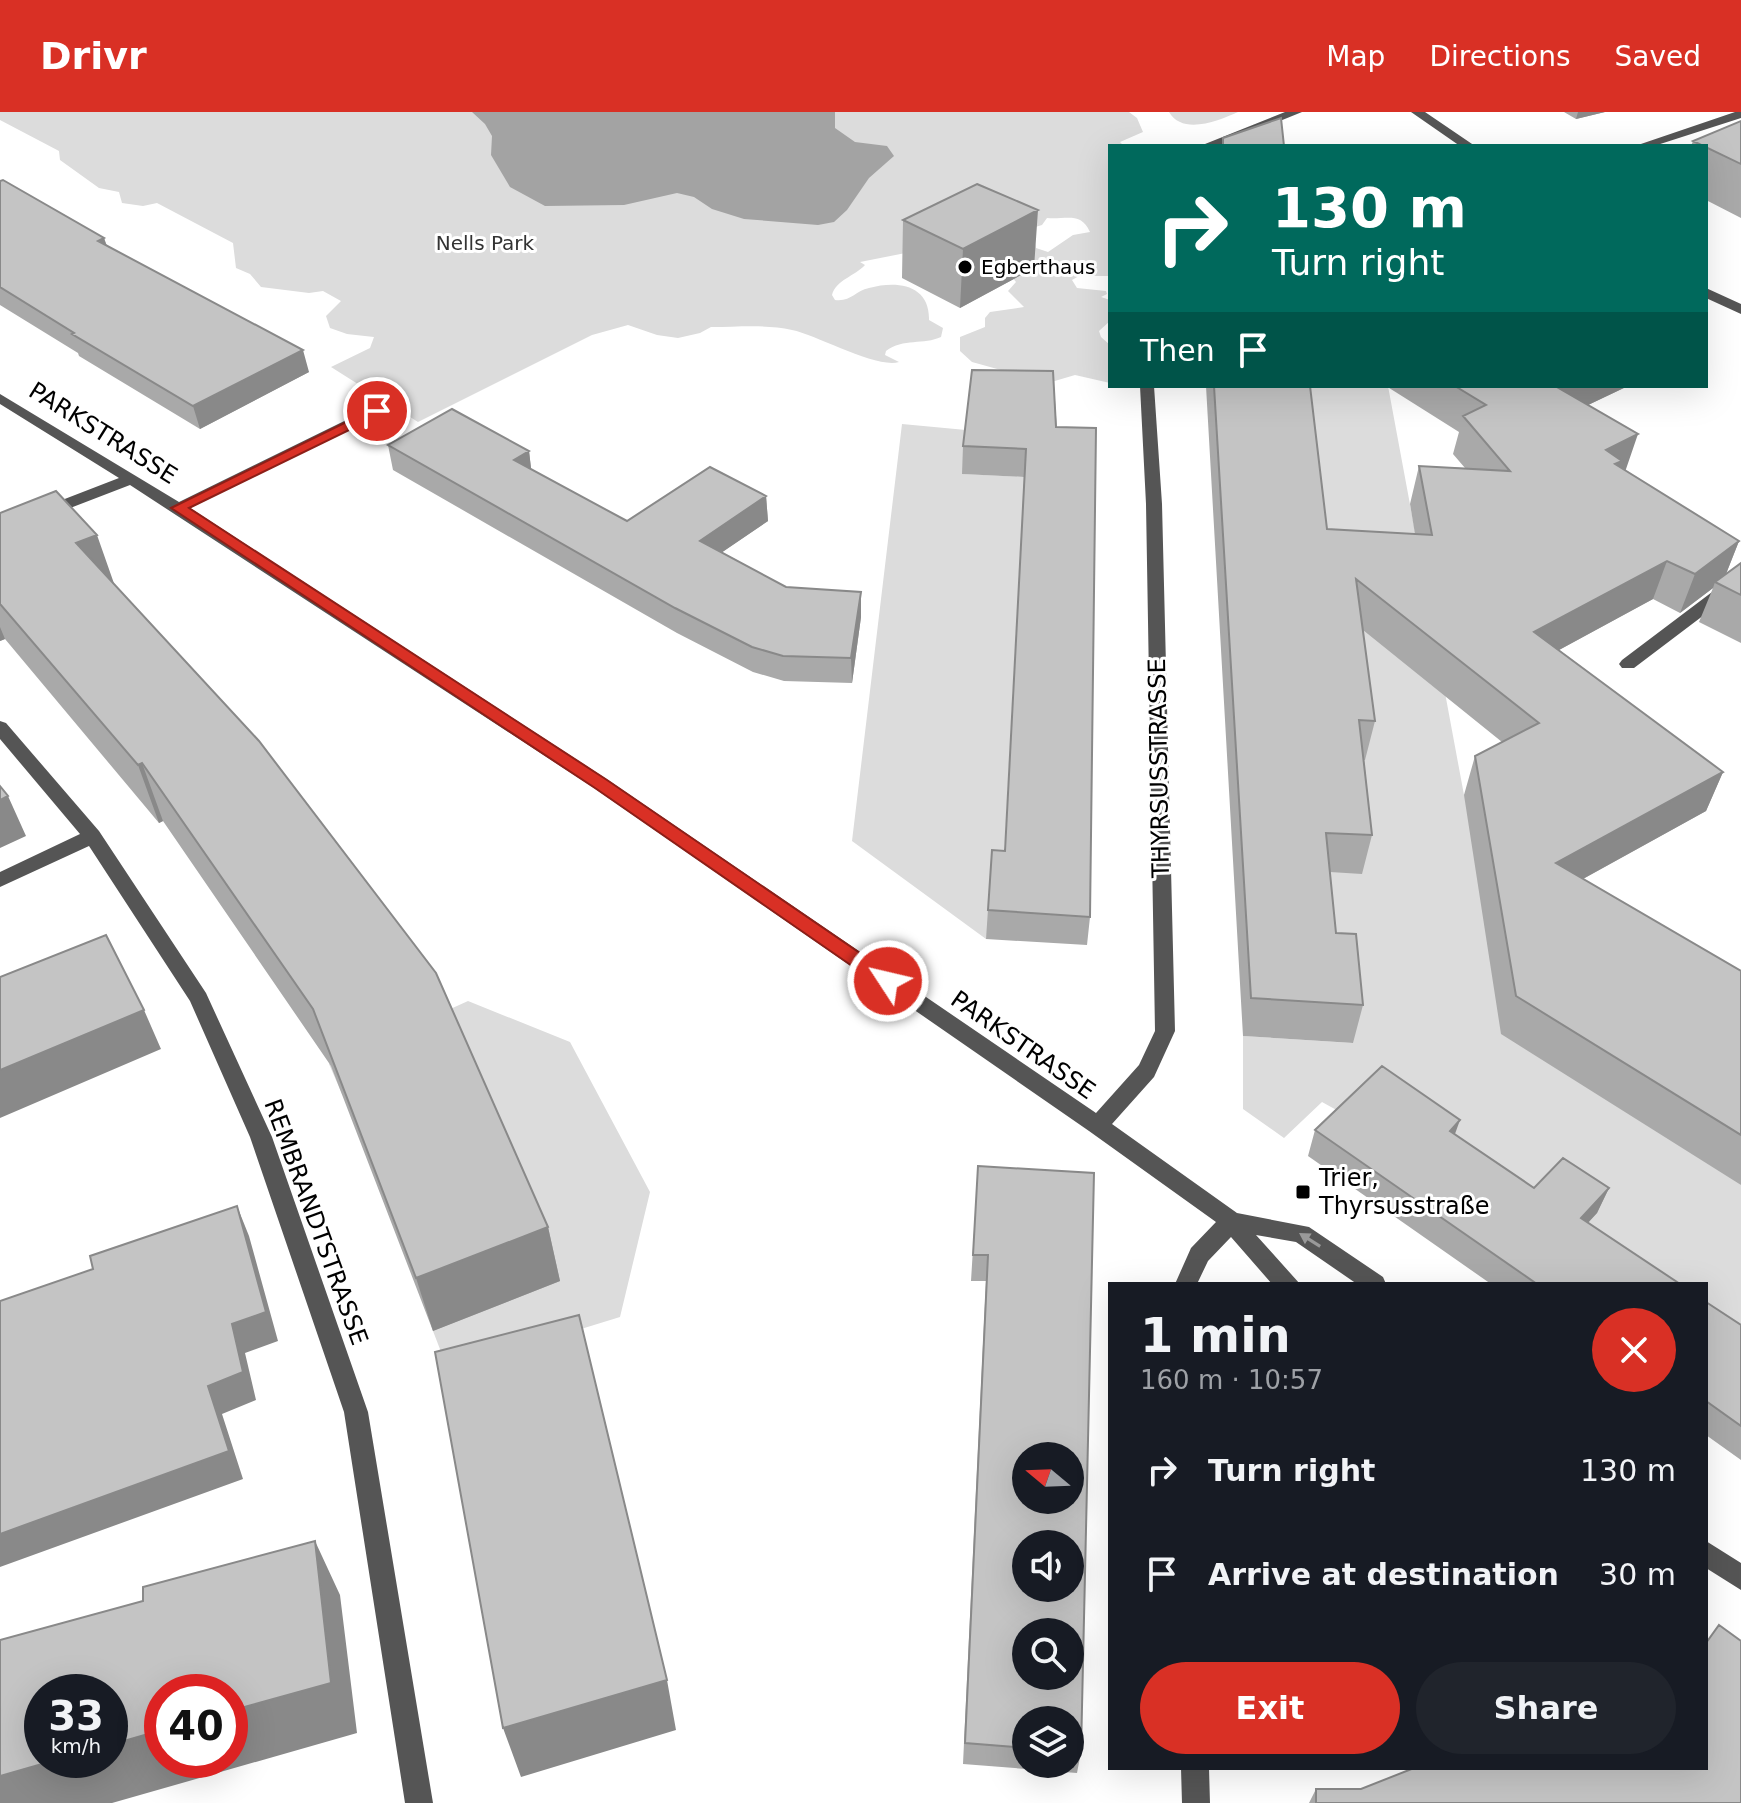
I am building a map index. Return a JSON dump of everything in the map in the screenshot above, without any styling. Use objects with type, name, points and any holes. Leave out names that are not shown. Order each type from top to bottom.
[{"type":"street","points":[[1211,144],[1296,112]]},
{"type":"street","points":[[1417,112],[1466,144]]},
{"type":"street","points":[[1647,144],[1741,114]]},
{"type":"street","points":[[1708,293],[1741,310]]},
{"type":"street","name":"THYRSUSSTRASSE","points":[[1097,1125],[1146,1075],[1160,1051],[1165,1031],[1154,504],[1147,388]]},
{"type":"street","name":"PARKSTRASSE","points":[[0,398],[178,508],[601,784],[1097,1125],[1231,1221]]},
{"type":"street","points":[[178,508],[388,405]]},
{"type":"street","points":[[0,530],[131,479]]},
{"type":"street","points":[[1628,664],[1735,583],[1741,571]]},
{"type":"street","name":"REMBRANDTSTRASSE","points":[[0,727],[92,836],[199,998],[261,1137],[356,1412],[419,1803]]},
{"type":"street","points":[[0,880],[92,836]]},
{"type":"street","points":[[1187,1282],[1199,1255],[1231,1221]]},
{"type":"street","points":[[1231,1221],[1273,1271],[1287,1282]]},
{"type":"street","points":[[1231,1221],[1301,1234],[1372,1282]]},
{"type":"street","points":[[1708,1554],[1741,1578]]},
{"type":"street","points":[[1195,1770],[1196,1803]]},
{"type":"green space","name":"Nells Park","points":[[0,112],[1129,112],[1137,118],[1143,132],[1120,142],[1122,144],[1108,144],[1108,276],[1079,276],[1072,280],[1077,288],[1106,291],[1107,294],[1101,297],[1108,299],[1108,323],[1099,331],[1108,343],[1108,383],[1075,375],[1048,383],[972,362],[960,351],[960,337],[985,327],[985,318],[990,312],[1024,307],[1008,291],[1016,282],[1012,277],[1035,243],[1036,248],[1048,252],[1073,235],[1090,232],[1077,219],[1047,218],[1042,225],[1032,228],[860,262],[865,265],[834,290],[832,295],[835,300],[869,288],[901,285],[918,292],[928,308],[929,320],[943,328],[941,337],[899,344],[886,351],[885,355],[899,362],[877,361],[782,328],[711,327],[678,338],[628,325],[592,335],[418,422],[331,367],[370,348],[374,337],[347,334],[330,328],[326,316],[341,301],[323,291],[309,293],[261,287],[250,274],[236,268],[233,243],[157,203],[143,206],[122,203],[119,192],[99,188],[60,160],[59,151],[0,120]]},
{"type":"green space","points":[[1169,112],[1238,112],[1212,122],[1192,125],[1175,119]]},
{"type":"green space","points":[[1299,388],[1388,388],[1464,795],[1741,1185],[1741,1359],[1708,1337],[1708,1282],[1627,1282],[1569,1243],[1596,1214],[1523,1213],[1322,1102],[1284,1138],[1243,1109],[1243,1036],[1352,1043],[1317,872],[1347,759],[1365,760],[1285,566]]},
{"type":"green space","points":[[902,424],[966,430],[963,474],[1024,477],[1003,879],[986,939],[852,841]]},
{"type":"green space","points":[[468,1001],[570,1042],[650,1192],[620,1317],[448,1370],[433,1331],[559,1281],[460,1053],[342,1094],[329,1064]]},
{"type":"shaded area","points":[[472,112],[835,112],[835,128],[855,142],[887,146],[894,156],[869,178],[847,210],[834,222],[818,225],[744,219],[712,209],[694,197],[677,193],[624,205],[545,206],[510,187],[491,155],[492,136]]},
{"type":"building","points":[[1281,118],[1284,144],[1223,144],[1223,138]]},
{"type":"building","points":[[1741,121],[1741,164],[1708,148],[1708,144],[1693,141]]},
{"type":"building","points":[[0,181],[104,238],[98,241],[303,350],[193,406],[0,287]]},
{"type":"building","points":[[977,184],[1038,210],[963,249],[903,220]]},
{"type":"building","points":[[972,370],[1053,371],[1056,427],[1096,428],[1090,917],[988,910],[992,850],[1005,851],[1026,449],[963,446]]},
{"type":"building","points":[[1214,388],[1310,388],[1327,529],[1432,535],[1419,466],[1510,471],[1463,416],[1486,405],[1458,388],[1559,388],[1638,434],[1606,450],[1622,461],[1615,464],[1739,541],[1695,574],[1667,561],[1534,632],[1723,772],[1556,863],[1741,971],[1741,1135],[1516,996],[1475,756],[1539,723],[1356,579],[1375,721],[1359,720],[1372,835],[1326,833],[1336,933],[1356,934],[1363,1005],[1251,998]]},
{"type":"building","points":[[452,409],[529,451],[514,460],[627,521],[710,467],[766,496],[700,541],[786,587],[861,592],[851,658],[783,656],[752,647],[675,608],[388,445]]},
{"type":"building","points":[[56,491],[97,535],[76,543],[259,741],[436,973],[548,1227],[416,1278],[313,1009],[142,763],[138,765],[0,604],[0,513]]},
{"type":"building","points":[[1741,563],[1741,595],[1715,582]]},
{"type":"building","points":[[0,786],[8,796],[0,800]]},
{"type":"building","points":[[106,935],[144,1010],[0,1070],[0,977]]},
{"type":"building","points":[[1382,1066],[1460,1120],[1450,1131],[1534,1188],[1563,1158],[1609,1188],[1581,1218],[1677,1282],[1534,1282],[1315,1130]]},
{"type":"building","points":[[978,1166],[1094,1173],[1084,1618],[1012,1618],[1012,1690],[1082,1690],[1082,1706],[1012,1706],[1012,1747],[965,1743],[988,1255],[973,1255]]},
{"type":"building","points":[[237,1206],[266,1312],[232,1324],[243,1372],[208,1386],[229,1451],[0,1534],[0,1301],[93,1269],[90,1256]]},
{"type":"building","points":[[1708,1303],[1741,1325],[1741,1426],[1708,1402]]},
{"type":"building","points":[[579,1315],[667,1680],[503,1728],[435,1352]]},
{"type":"building","points":[[315,1541],[331,1683],[248,1706],[248,1674],[144,1674],[144,1735],[128,1740],[128,1674],[24,1674],[24,1769],[0,1776],[0,1640],[143,1601],[143,1587]]},
{"type":"building","points":[[1719,1625],[1741,1641],[1741,1803],[1316,1803],[1316,1789],[1361,1789],[1409,1770],[1708,1770],[1708,1640]]},
{"type":"place","name":"Egberthaus","points":[[965,267]]},
{"type":"place","name":"Trier, Thyrsusstraße","points":[[1303,1192]]},
{"type":"route","points":[[377,411],[178,508],[601,784],[888,981]]}]
